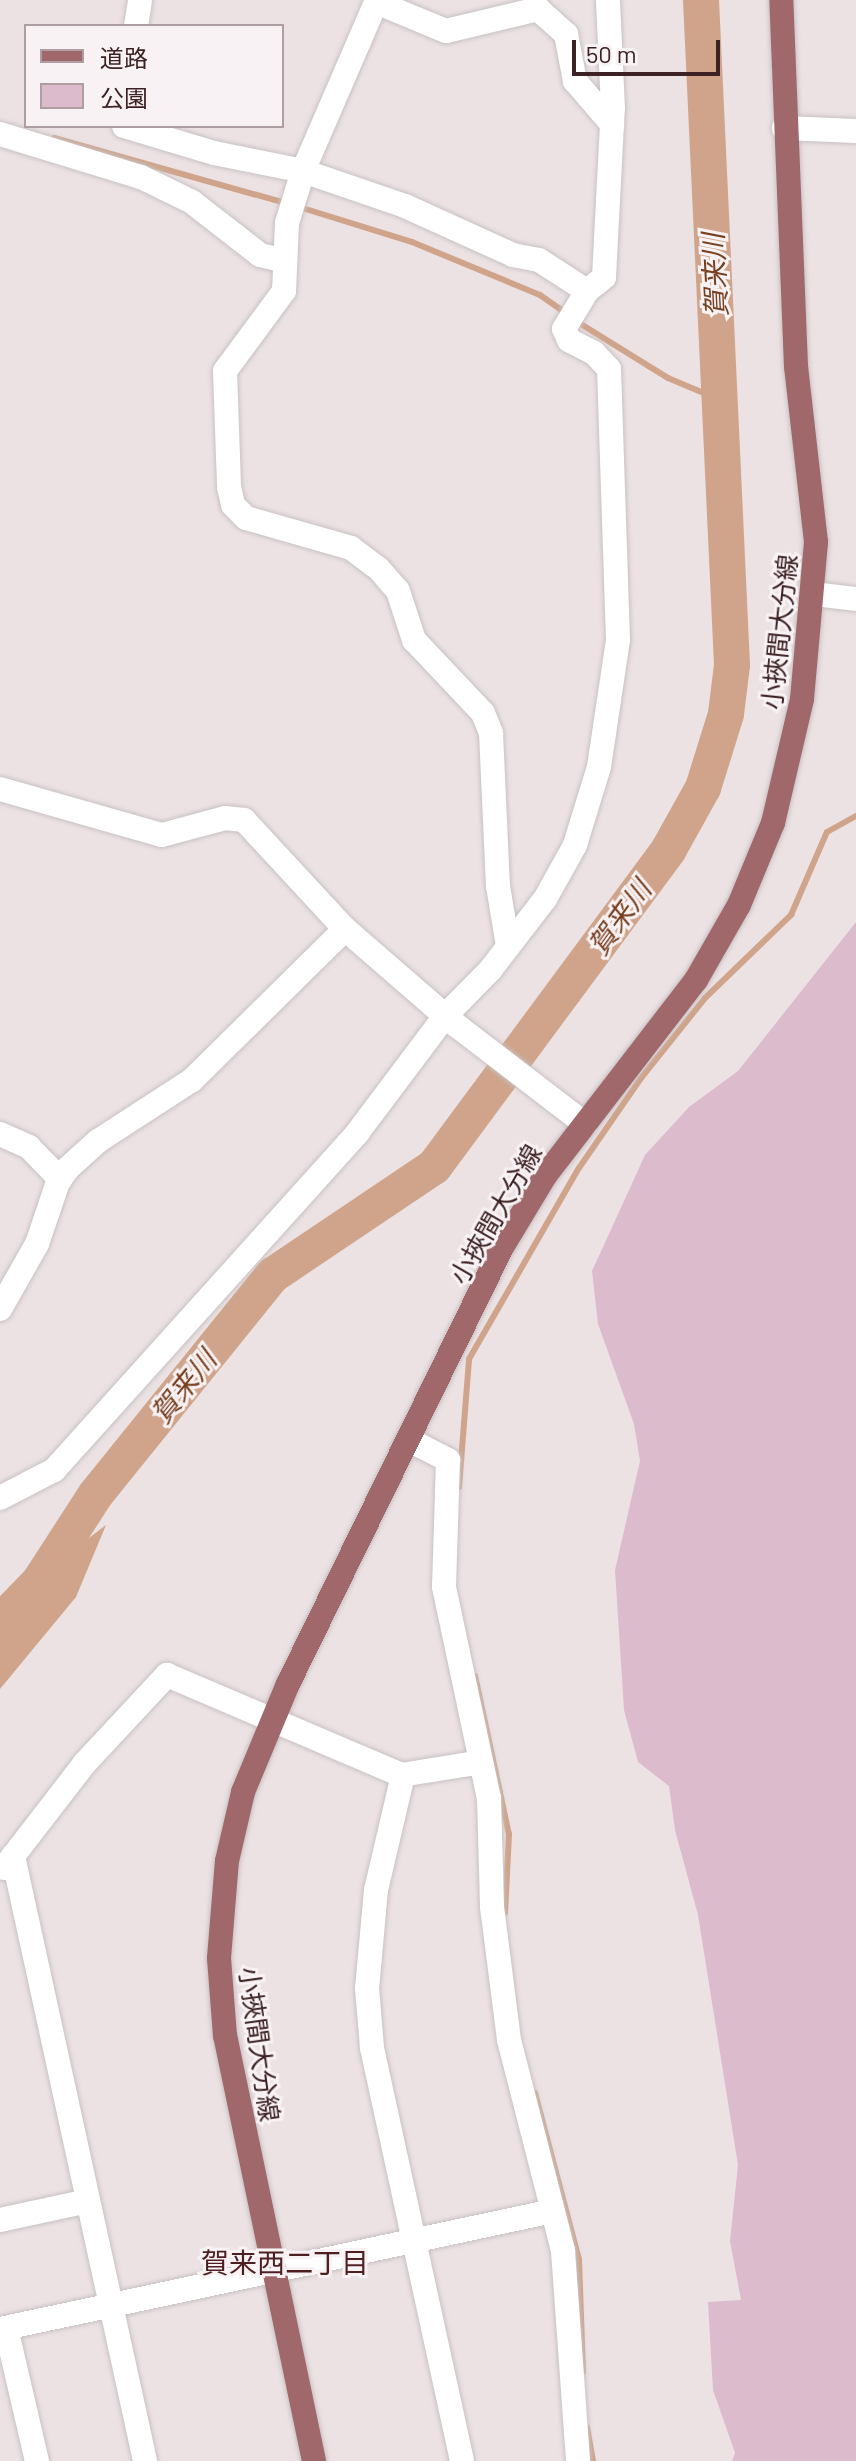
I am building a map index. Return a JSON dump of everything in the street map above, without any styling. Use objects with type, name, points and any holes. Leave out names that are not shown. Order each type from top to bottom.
[{"type":"main road","name":"小挾間大分線","points":[[314,2461],[229,2061],[219,1958],[231,1838],[273,1719],[411,1441],[504,1244],[545,1176],[696,980],[753,873],[794,737],[814,594],[815,513],[796,366],[781,0]]},
{"type":"street","points":[[136,24],[140,0]]},
{"type":"street","points":[[0,1498],[45,1478],[83,1440],[358,1132],[451,1020],[545,899],[575,845],[596,781],[615,676],[609,369],[594,353],[569,340],[564,329],[587,291],[604,277],[612,124],[608,0]]},
{"type":"street","points":[[508,946],[498,886],[491,733],[483,713],[414,640],[398,591],[378,568],[351,548],[269,527],[246,518],[233,505],[225,371],[284,291],[287,223],[303,171],[377,1],[446,31],[538,9],[566,34],[575,81],[612,124]]},
{"type":"street","points":[[131,128],[214,153],[303,171],[450,222],[513,255],[539,260],[587,291]]},
{"type":"street","points":[[784,128],[856,131]]},
{"type":"street","points":[[0,134],[141,177],[192,202],[260,255],[285,261]]},
{"type":"street","points":[[814,594],[856,599]]},
{"type":"street","points":[[0,789],[162,835],[225,818],[244,820],[345,929],[451,1020],[585,1124]]},
{"type":"street","points":[[0,1309],[37,1244],[60,1179],[98,1141],[192,1080],[345,929]]},
{"type":"street","points":[[0,1134],[29,1147],[60,1179]]},
{"type":"street","points":[[411,1441],[448,1460],[444,1587],[491,1824],[501,1996],[568,2282],[578,2461]]},
{"type":"street","points":[[145,2461],[88,2201],[6,1865],[163,1676],[175,1676],[403,1775],[481,1762]]},
{"type":"street","points":[[403,1775],[376,1890],[367,1988],[374,2062],[462,2461]]},
{"type":"street","points":[[0,2220],[88,2201]]},
{"type":"street","points":[[37,2461],[3,2329],[553,2211]]},
{"type":"green space","points":[[856,922],[856,2461],[732,2461],[735,2453],[713,2390],[708,2302],[741,2300],[730,2241],[738,2165],[698,1915],[675,1830],[669,1786],[638,1762],[624,1710],[615,1570],[640,1461],[634,1424],[598,1324],[592,1271],[645,1155],[689,1107],[738,1071]]},
{"type":"shaded area","points":[[106,1525],[76,1597],[0,1689],[0,1614],[27,1585]]},
{"type":"waterway","name":"賀来川","points":[[0,1622],[39,1582],[96,1494],[273,1275],[434,1167],[669,849],[703,788],[726,714],[732,665],[701,0]]},
{"type":"waterway","points":[[54,138],[286,203]]},
{"type":"waterway","points":[[296,206],[412,242],[540,295],[567,314]]},
{"type":"waterway","points":[[576,321],[668,378],[723,401]]},
{"type":"waterway","points":[[459,1487],[469,1359],[579,1168],[641,1078],[705,998],[791,915],[827,832],[856,816]]},
{"type":"waterway","points":[[475,1676],[509,1834],[505,1913]]},
{"type":"waterway","points":[[535,2093],[579,2259],[583,2372]]},
{"type":"waterway","points":[[587,2427],[593,2461]]},
{"type":"district","name":"賀来西二丁目","points":[[285,2262]]}]
